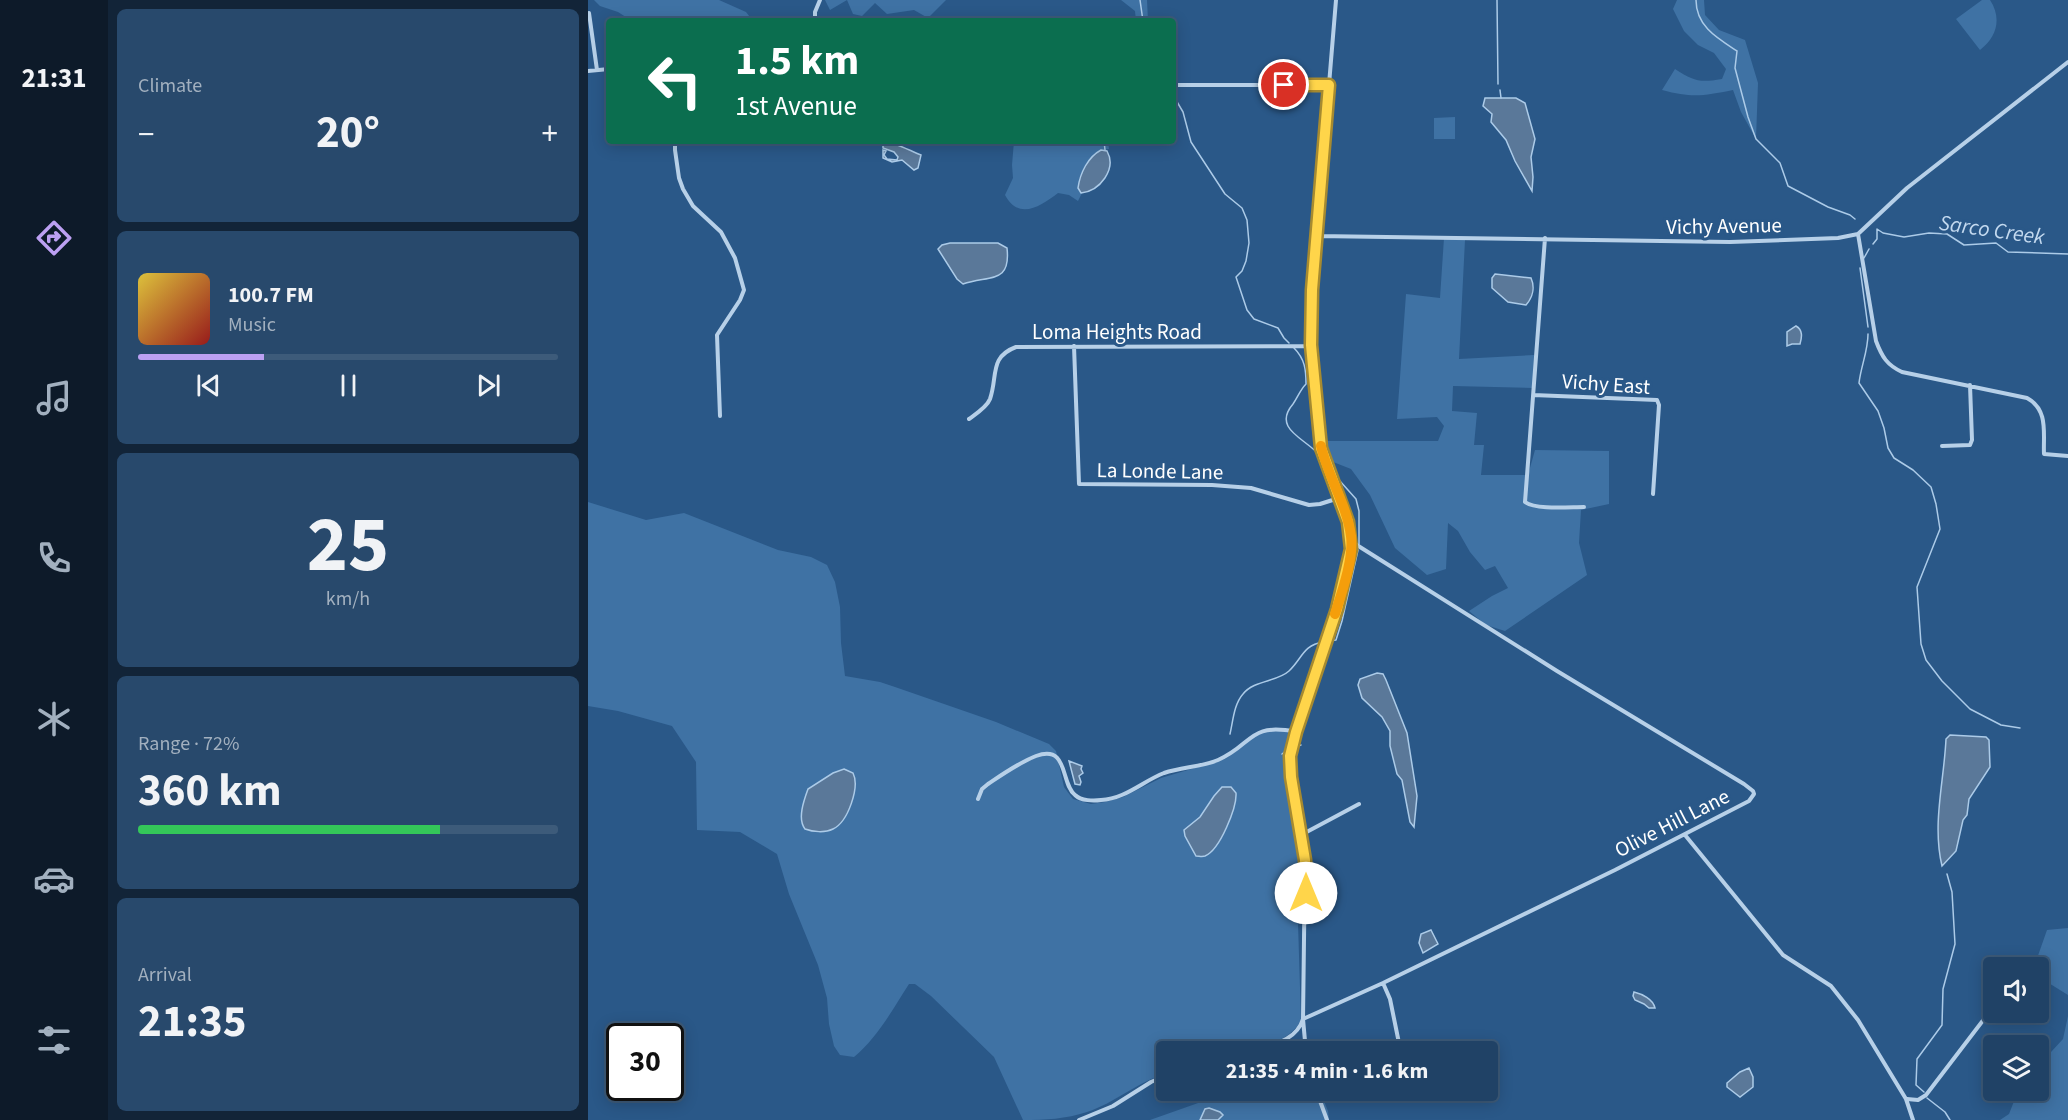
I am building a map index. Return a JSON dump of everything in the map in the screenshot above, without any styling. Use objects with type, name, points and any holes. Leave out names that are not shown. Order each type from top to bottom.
[{"type":"street","points":[[815,18],[820,0]]},
{"type":"street","points":[[1305,1041],[1303,1019],[1305,860],[1291,777],[1290,753],[1337,609],[1352,543],[1348,522],[1321,448],[1310,318],[1336,0]]},
{"type":"street","points":[[589,13],[597,70]]},
{"type":"street","points":[[2068,62],[1907,188],[1858,234],[1876,341],[1884,360],[1902,372],[2027,398],[2041,411],[2044,419],[2044,454],[2068,456]]},
{"type":"street","points":[[588,71],[606,69]]},
{"type":"street","points":[[1176,85],[1329,85]]},
{"type":"street","points":[[675,144],[683,189],[693,206],[721,232],[735,258],[744,290],[717,335],[720,416]]},
{"type":"street","name":"Vichy Avenue","points":[[1317,236],[1730,242],[1838,238],[1858,234]]},
{"type":"street","name":"Vichy East","points":[[1545,238],[1525,502],[1537,506],[1584,507]]},
{"type":"street","name":"Loma Heights Road","points":[[969,419],[989,402],[997,360],[1005,351],[1016,347],[1311,345]]},
{"type":"street","name":"La Londe Lane","points":[[1074,346],[1079,484],[1212,485],[1251,489],[1309,505],[1339,498]]},
{"type":"street","points":[[1942,446],[1970,445],[1972,440],[1970,385]]},
{"type":"street","name":"Vichy East","points":[[1533,395],[1655,398],[1659,405],[1653,494]]},
{"type":"street","name":"Olive Hill Lane","points":[[1303,1019],[1383,983],[1685,835],[1749,801],[1754,794],[1753,791],[1352,543]]},
{"type":"street","points":[[978,799],[982,789],[988,784],[1038,756],[1048,754],[1057,759],[1064,769],[1068,786],[1074,795],[1083,799],[1101,800],[1121,795],[1163,773],[1218,760],[1249,737],[1262,732],[1278,729],[1296,732]]},
{"type":"street","points":[[1301,835],[1359,804]]},
{"type":"street","points":[[1685,835],[1783,955],[1831,986],[1858,1020],[1906,1099],[1913,1120]]},
{"type":"street","points":[[1383,983],[1390,999],[1399,1041]]},
{"type":"street","points":[[1281,1041],[1289,1038],[1303,1019]]},
{"type":"street","points":[[1906,1099],[1918,1100],[1926,1095],[1983,1020]]},
{"type":"street","points":[[1079,1120],[1113,1106],[1156,1080]]},
{"type":"street","points":[[1320,1101],[1327,1120]]},
{"type":"shaded area","points":[[594,0],[719,0],[746,12],[751,18],[627,18],[600,6]]},
{"type":"shaded area","points":[[825,0],[847,0],[830,10]]},
{"type":"shaded area","points":[[847,0],[946,0],[928,18],[914,10],[887,14],[875,3],[862,16],[853,14]]},
{"type":"shaded area","points":[[1121,0],[1147,0],[1148,18],[1136,18],[1135,11]]},
{"type":"shaded area","points":[[1677,0],[1704,0],[1705,15],[1719,30],[1745,40],[1758,83],[1756,139],[1741,112],[1733,90],[1698,95],[1662,90],[1675,69],[1692,78],[1708,81],[1722,79],[1726,69],[1714,53],[1698,45],[1684,31],[1673,9]]},
{"type":"shaded area","points":[[1982,0],[1990,0],[1997,20],[1994,33],[1980,50],[1956,19]]},
{"type":"shaded area","points":[[1485,98],[1516,98],[1525,103],[1535,139],[1531,157],[1532,191],[1506,140],[1491,122],[1492,114],[1483,106]]},
{"type":"shaded area","points":[[1455,117],[1455,139],[1434,139],[1434,118]]},
{"type":"shaded area","points":[[883,144],[894,144],[921,155],[918,168],[914,170],[902,160],[892,162],[883,158],[883,150],[886,151],[884,155],[887,159],[897,160],[898,157],[894,152],[883,148]]},
{"type":"shaded area","points":[[1014,144],[1108,144],[1109,149],[1102,150],[1091,157],[1085,167],[1080,179],[1082,193],[1078,201],[1069,195],[1058,193],[1030,209],[1017,207],[1005,195],[1013,178]]},
{"type":"shaded area","points":[[1101,150],[1107,151],[1110,158],[1108,172],[1100,184],[1081,193],[1078,188],[1083,171],[1092,157]]},
{"type":"shaded area","points":[[1444,238],[1465,240],[1459,359],[1534,355],[1533,388],[1453,386],[1452,411],[1477,413],[1474,445],[1484,445],[1481,475],[1528,475],[1535,450],[1609,451],[1609,504],[1581,510],[1579,543],[1587,575],[1505,631],[1486,625],[1469,611],[1508,588],[1495,566],[1485,570],[1470,552],[1458,531],[1448,523],[1446,569],[1427,575],[1395,548],[1370,495],[1351,469],[1328,460],[1326,441],[1438,441],[1444,426],[1437,417],[1397,419],[1406,294],[1440,298]]},
{"type":"shaded area","points":[[950,243],[998,243],[1007,248],[1006,268],[997,276],[963,284],[957,279],[938,249]]},
{"type":"shaded area","points":[[1495,274],[1531,278],[1533,292],[1526,305],[1508,302],[1492,288],[1492,278]]},
{"type":"shaded area","points":[[1796,326],[1801,334],[1800,344],[1787,346],[1787,332]]},
{"type":"shaded area","points":[[588,502],[646,520],[684,513],[778,550],[811,557],[827,565],[835,582],[840,607],[845,676],[895,687],[996,722],[1049,744],[1056,751],[1064,787],[1073,799],[1091,804],[1123,797],[1161,778],[1225,759],[1254,736],[1262,733],[1280,731],[1293,734],[1286,757],[1289,803],[1301,859],[1298,923],[1301,1020],[1292,1032],[1277,1041],[1156,1041],[1156,1077],[1087,1112],[1047,1119],[1023,1120],[994,1057],[931,996],[915,984],[909,984],[884,1023],[854,1057],[840,1055],[834,1046],[827,998],[818,965],[789,894],[777,854],[740,832],[697,830],[696,762],[672,726],[618,711],[588,706]]},
{"type":"shaded area","points":[[1377,673],[1383,674],[1386,680],[1407,733],[1417,796],[1414,827],[1410,822],[1402,780],[1397,774],[1390,746],[1390,731],[1382,717],[1362,698],[1358,685],[1360,679]]},
{"type":"shaded area","points":[[1950,735],[1986,737],[1989,740],[1990,767],[1969,799],[1967,815],[1963,820],[1956,851],[1942,866],[1938,819],[1946,739]]},
{"type":"shaded area","points":[[1069,761],[1082,766],[1083,773],[1079,776],[1080,785],[1075,784]]},
{"type":"shaded area","points":[[844,769],[853,773],[855,779],[854,795],[848,812],[833,829],[819,832],[805,829],[801,815],[808,789],[833,773]]},
{"type":"shaded area","points":[[1222,787],[1231,787],[1236,793],[1231,818],[1222,837],[1211,852],[1205,856],[1196,856],[1184,830],[1200,817]]},
{"type":"shaded area","points":[[2068,928],[2068,995],[2049,983],[2049,957],[2038,957],[2047,930]]},
{"type":"shaded area","points":[[1431,930],[1438,944],[1423,953],[1419,943],[1421,934]]},
{"type":"shaded area","points":[[1634,992],[1650,1000],[1655,1008],[1649,1008],[1635,1000]]},
{"type":"shaded area","points":[[2068,1016],[2068,1120],[2000,1120],[2009,1114],[2014,1101],[2049,1101],[2049,1054],[2063,1039]]},
{"type":"shaded area","points":[[1749,1068],[1753,1077],[1753,1087],[1740,1097],[1727,1087],[1727,1083]]},
{"type":"shaded area","points":[[1204,1101],[1324,1101],[1329,1120],[1150,1120]]},
{"type":"shaded area","points":[[1209,1108],[1223,1115],[1218,1120],[1200,1120],[1205,1109]]},
{"type":"waterway","points":[[1140,0],[1143,18]]},
{"type":"waterway","points":[[1497,0],[1498,84]]},
{"type":"waterway","name":"Sarco Creek","points":[[1696,0],[1697,9],[1704,24],[1715,36],[1737,51],[1735,68],[1756,139],[1780,163],[1788,186],[1855,219]]},
{"type":"waterway","points":[[1500,90],[1501,98]]},
{"type":"waterway","points":[[1176,100],[1183,112],[1191,142],[1225,194],[1242,208],[1247,220],[1249,243],[1246,261],[1242,271],[1236,277],[1247,310],[1254,319],[1278,328],[1289,343]]},
{"type":"waterway","points":[[1104,144],[1105,150]]},
{"type":"waterway","name":"Sarco Creek","points":[[1873,244],[1877,239],[1877,229],[1883,233],[1904,237],[1929,233],[1947,234],[1964,245],[1996,243],[2008,252],[2068,254]]},
{"type":"waterway","points":[[1864,258],[1869,249]]},
{"type":"waterway","points":[[1860,268],[1868,327]]},
{"type":"waterway","points":[[1868,334],[1859,383],[1878,411],[1888,448],[1894,458],[1913,470],[1931,487],[1936,504],[1940,529],[1917,587],[1921,644],[1926,660],[1942,681],[1970,709],[2001,725],[2020,728]]},
{"type":"waterway","points":[[1294,348],[1301,356],[1306,384],[1287,413],[1286,421],[1294,434],[1321,457]]},
{"type":"waterway","points":[[1331,471],[1356,499],[1359,511],[1359,544]]},
{"type":"waterway","points":[[1330,641],[1336,640],[1342,621],[1358,550]]},
{"type":"waterway","points":[[1230,734],[1236,708],[1240,698],[1248,689],[1284,675],[1307,649],[1323,642]]},
{"type":"waterway","points":[[1282,754],[1301,745]]},
{"type":"waterway","points":[[1924,1092],[1916,1085],[1917,1059],[1942,1025],[1943,989],[1955,944],[1952,892],[1947,874]]},
{"type":"waterway","points":[[1927,1098],[1945,1112],[1950,1120]]},
{"type":"slow traffic","points":[[1321,446],[1348,522],[1352,543],[1351,555],[1335,614]]},
{"type":"route","points":[[1284,85],[1329,85],[1310,318],[1311,345],[1321,448],[1348,522],[1352,543],[1337,609],[1290,756],[1291,777],[1305,860],[1306,893]]}]
